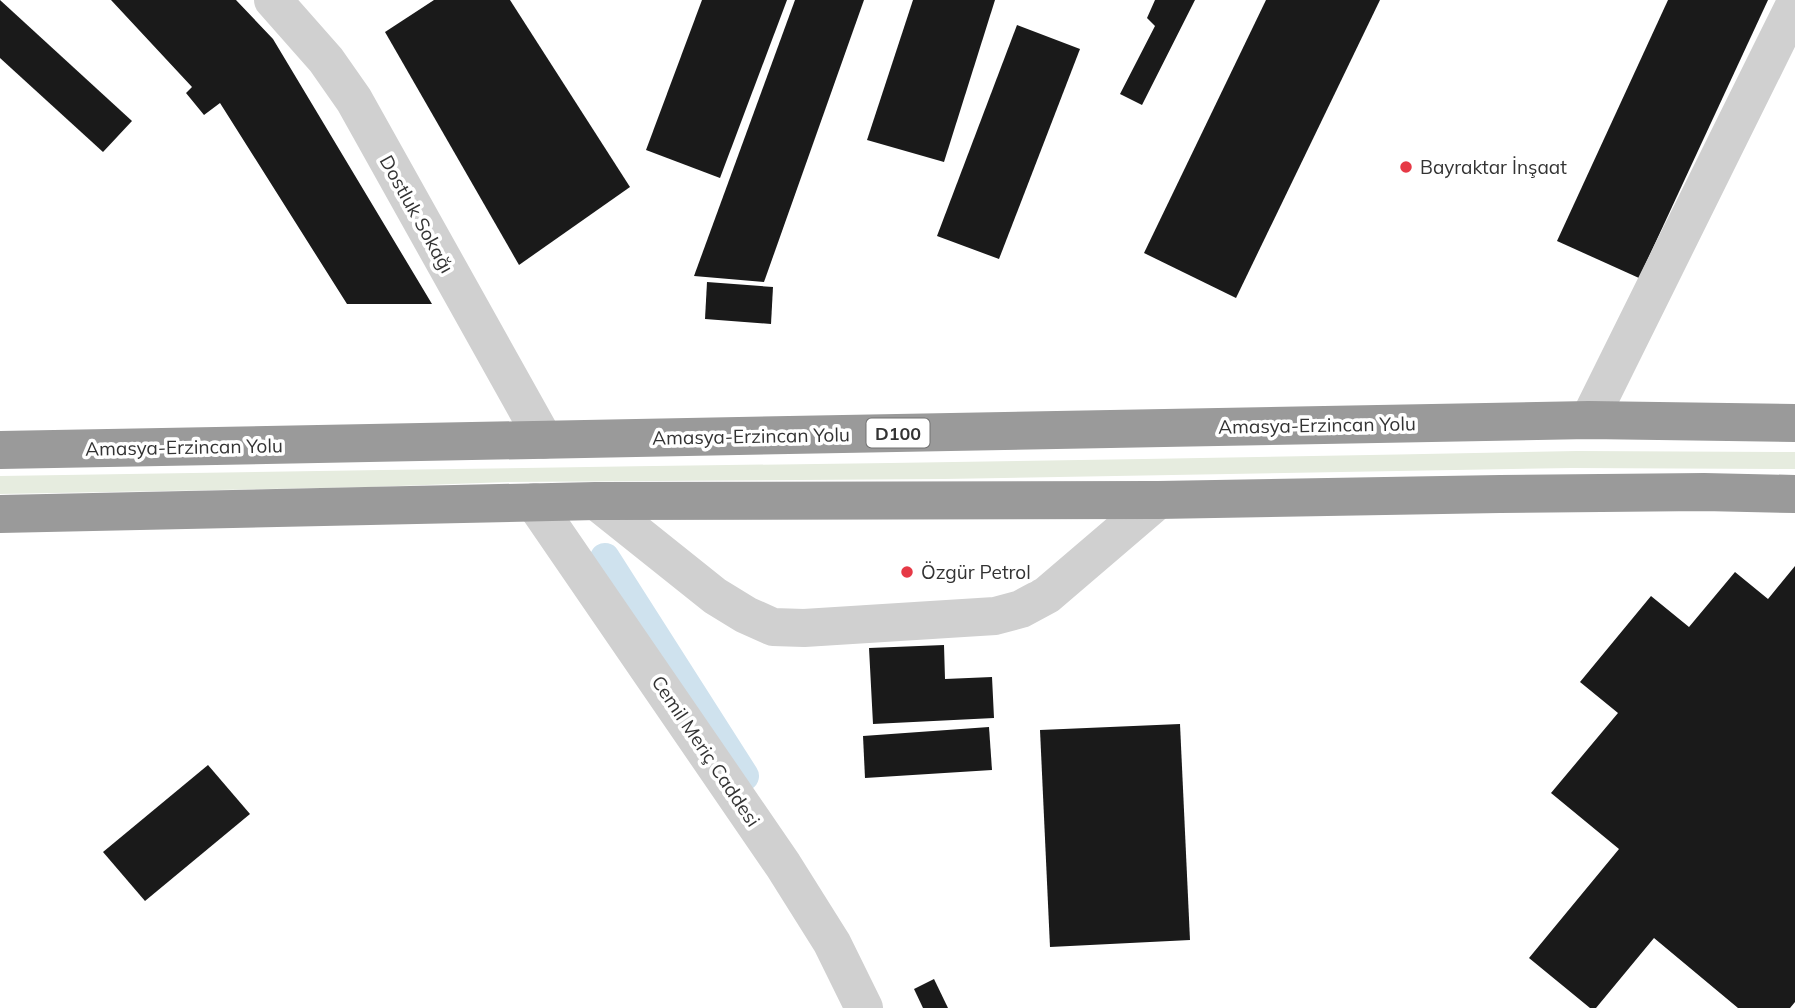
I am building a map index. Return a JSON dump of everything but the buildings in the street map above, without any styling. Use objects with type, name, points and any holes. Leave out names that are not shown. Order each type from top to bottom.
[{"type":"highway","name":"Amasya-Erzincan Yolu","points":[[0,450],[1589,420],[1795,423]]},
{"type":"highway","points":[[0,513],[596,501],[1158,500],[1704,492],[1795,494]]},
{"type":"street","name":"Dostluk Sokağı","points":[[273,0],[326,60],[354,100],[544,440]]},
{"type":"street","points":[[1589,420],[1795,4]]},
{"type":"street","points":[[596,501],[715,596],[746,615],[773,627],[804,628],[995,616],[1021,609],[1047,595],[1158,500]]},
{"type":"street","name":"Cemil Meriç Caddesi","points":[[534,502],[783,865],[832,943],[864,1008]]},
{"type":"shaded area","points":[[1577,451],[1795,452],[1795,469],[1572,468],[944,479],[508,482],[0,494],[0,476]]},
{"type":"waterway","points":[[605,558],[744,776]]},
{"type":"place","name":"Bayraktar İnşaat","points":[[1406,167]]},
{"type":"place","name":"Özgür Petrol","points":[[907,572]]}]
